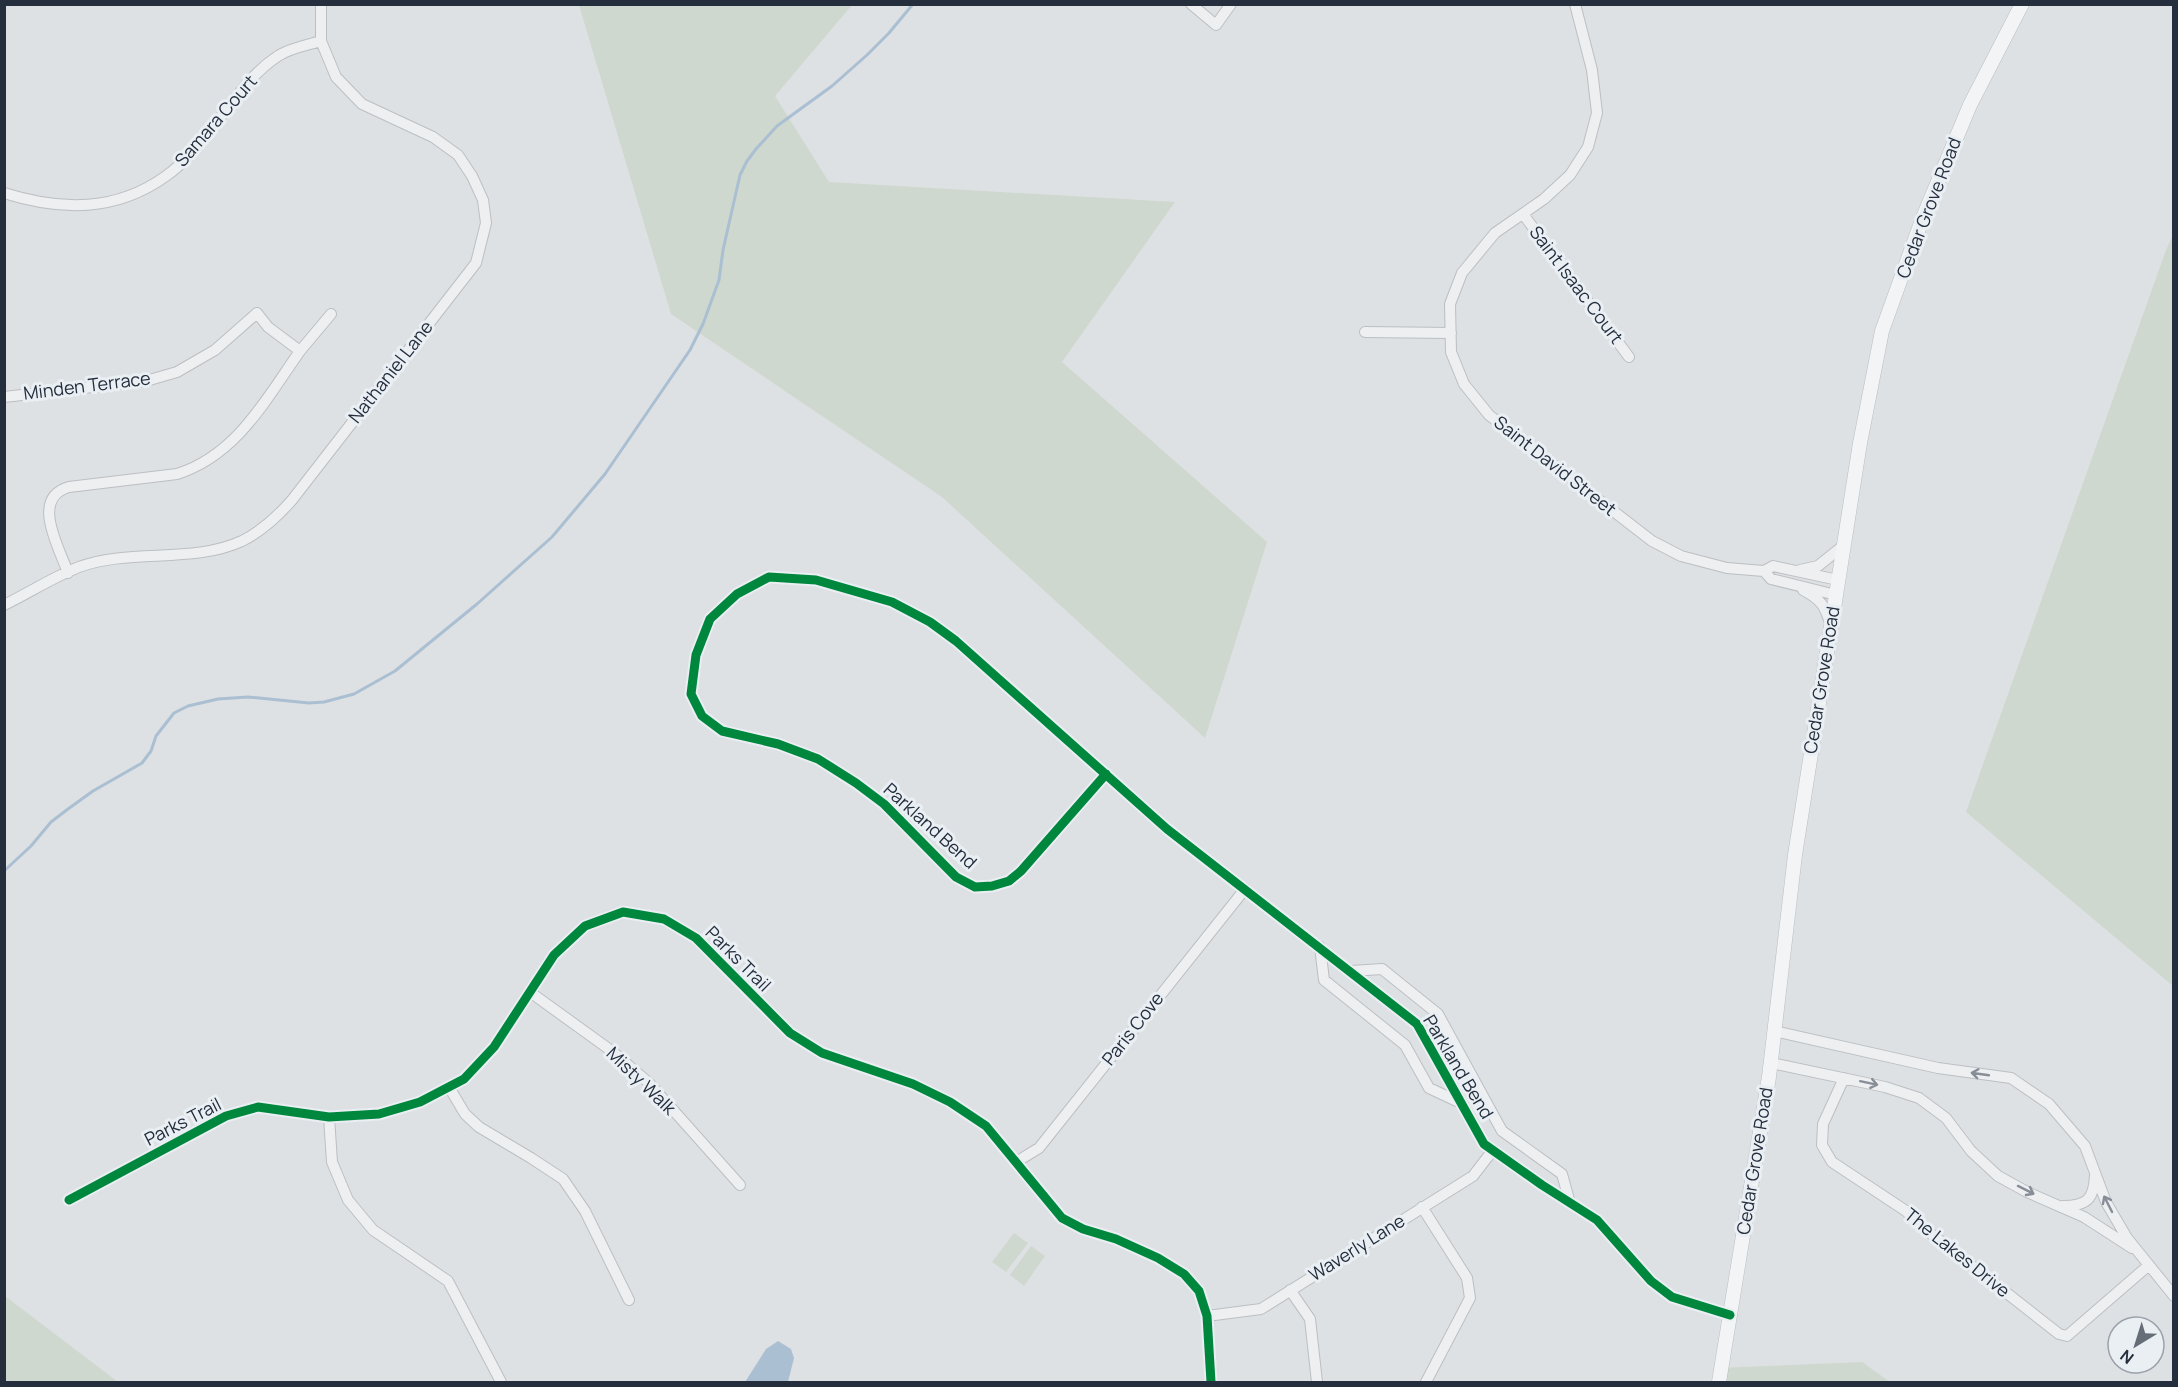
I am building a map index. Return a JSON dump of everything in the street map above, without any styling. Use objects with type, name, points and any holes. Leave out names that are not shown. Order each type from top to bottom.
[{"type":"main road","name":"Cedar Grove Road","points":[[1719,1383],[1771,1063],[1795,855],[1860,443],[1882,332],[1922,220],[1970,105],[2022,4]]},
{"type":"street","name":"Nathaniel Lane","points":[[4,605],[79,567],[127,557],[214,551],[243,540],[273,521],[292,500],[476,263],[486,223],[483,200],[472,176],[458,155],[433,137],[362,104],[336,76],[321,40],[321,4]]},
{"type":"street","points":[[1191,4],[1216,25],[1231,4]]},
{"type":"street","name":"Saint David Street","points":[[1575,4],[1592,70],[1597,113],[1588,147],[1570,175],[1544,199],[1495,233],[1462,273],[1450,304],[1451,351],[1464,384],[1489,415],[1643,534],[1681,556],[1727,568],[1764,571],[1773,566],[1838,580]]},
{"type":"street","name":"Samara Court","points":[[4,193],[30,201],[63,206],[100,205],[135,193],[166,176],[190,154],[256,73],[280,55],[321,40]]},
{"type":"street","name":"Saint Isaac Court","points":[[1523,214],[1629,357]]},
{"type":"street","name":"Minden Terrace","points":[[4,397],[147,381],[177,372],[215,350],[257,313],[268,327],[300,351]]},
{"type":"street","points":[[68,573],[48,512],[53,495],[69,487],[177,474],[209,459],[250,423],[300,351],[331,315]]},
{"type":"street","points":[[1365,332],[1451,333]]},
{"type":"street","points":[[1796,571],[1818,566],[1843,546]]},
{"type":"street","name":"Saint David Street","points":[[1764,571],[1771,579],[1836,595]]},
{"type":"street","name":"Parkland Bend","points":[[1106,774],[1021,871],[1009,881],[992,886],[975,887],[956,877],[884,804],[828,765],[778,744],[722,730],[702,716],[691,694],[696,655],[710,620],[737,594],[769,577],[816,580],[881,598],[930,622],[956,641],[1106,774],[1167,829],[1417,1024],[1484,1144],[1597,1220],[1651,1281],[1672,1297],[1730,1315]]},
{"type":"street","points":[[1793,584],[1820,600],[1831,626]]},
{"type":"street","name":"Paris Cove","points":[[1016,1162],[1039,1148],[1245,889]]},
{"type":"street","name":"Parks Trail","points":[[69,1200],[226,1116],[258,1107],[329,1117],[379,1114],[420,1102],[449,1087],[464,1079],[494,1047],[554,955],[585,926],[623,912],[664,919],[696,938],[790,1033],[822,1053],[913,1084],[950,1101],[986,1126],[1062,1218],[1083,1229],[1116,1239],[1158,1257],[1184,1274],[1198,1291],[1207,1316],[1210,1383]]},
{"type":"street","name":"Parkland Bend","points":[[1320,947],[1324,980],[1406,1045],[1429,1088],[1463,1104]]},
{"type":"street","name":"Parkland Bend","points":[[1351,971],[1382,969],[1438,1014],[1502,1131],[1562,1174],[1570,1203]]},
{"type":"street","name":"Misty Walk","points":[[530,992],[613,1052],[649,1083],[740,1185]]},
{"type":"street","points":[[1774,1031],[1938,1068],[2011,1078],[2049,1104],[2085,1146],[2106,1202],[2127,1238],[2174,1296]]},
{"type":"street","points":[[1771,1063],[1885,1087],[1919,1098],[1946,1118],[1971,1150],[1998,1176],[2084,1217],[2139,1253]]},
{"type":"street","name":"The Lakes Drive","points":[[1844,1078],[1823,1124],[1822,1145],[1832,1162],[1905,1211],[2059,1334],[2067,1335],[2149,1265]]},
{"type":"street","points":[[449,1087],[465,1114],[479,1127],[562,1179],[585,1211],[629,1300]]},
{"type":"street","points":[[329,1117],[332,1162],[348,1200],[373,1230],[448,1281],[501,1383]]},
{"type":"street","name":"Waverly Lane","points":[[1207,1316],[1261,1309],[1473,1176],[1493,1150]]},
{"type":"street","points":[[2060,1206],[2078,1206],[2089,1199],[2095,1186],[2095,1174]]},
{"type":"street","points":[[1422,1207],[1467,1278],[1470,1298],[1426,1383]]},
{"type":"street","points":[[1290,1290],[1310,1319],[1317,1383]]},
{"type":"shaded area","points":[[579,5],[852,5],[775,96],[829,182],[1175,202],[1062,362],[1267,542],[1205,738],[942,497],[671,314]]},
{"type":"shaded area","points":[[2173,235],[2173,986],[1966,812]]},
{"type":"shaded area","points":[[1014,1233],[1028,1243],[1006,1272],[992,1262]]},
{"type":"shaded area","points":[[1031,1246],[1045,1256],[1024,1286],[1010,1275]]},
{"type":"shaded area","points":[[5,1296],[118,1382],[5,1382]]},
{"type":"shaded area","points":[[1862,1362],[1890,1382],[1716,1382],[1718,1368]]},
{"type":"water","points":[[778,1341],[791,1349],[794,1358],[788,1382],[745,1382],[766,1349]]},
{"type":"waterway","points":[[4,871],[31,846],[51,822],[93,791],[142,763],[151,751],[156,736],[174,713],[188,706],[218,699],[248,697],[309,703],[324,702],[354,694],[395,671],[477,604],[552,537],[605,474],[690,350],[703,324],[719,280],[723,250],[740,175],[747,161],[777,126],[832,86],[867,55],[913,4]]},
{"type":"cycle path","points":[[1106,774],[1021,871],[1009,881],[992,886],[975,887],[956,877],[884,804],[818,759],[778,744],[722,731],[702,716],[691,694],[696,655],[710,619],[737,594],[769,577],[816,580],[892,602],[930,622],[956,641],[1167,829],[1417,1024],[1484,1144],[1597,1220],[1651,1281],[1672,1297],[1730,1315]]},
{"type":"cycle path","points":[[69,1200],[226,1116],[258,1107],[329,1117],[379,1114],[420,1102],[464,1079],[494,1047],[554,955],[585,926],[623,912],[664,919],[696,938],[790,1033],[822,1053],[913,1084],[950,1102],[986,1126],[1062,1218],[1083,1229],[1116,1239],[1158,1258],[1184,1274],[1199,1291],[1207,1316],[1211,1382]]}]
